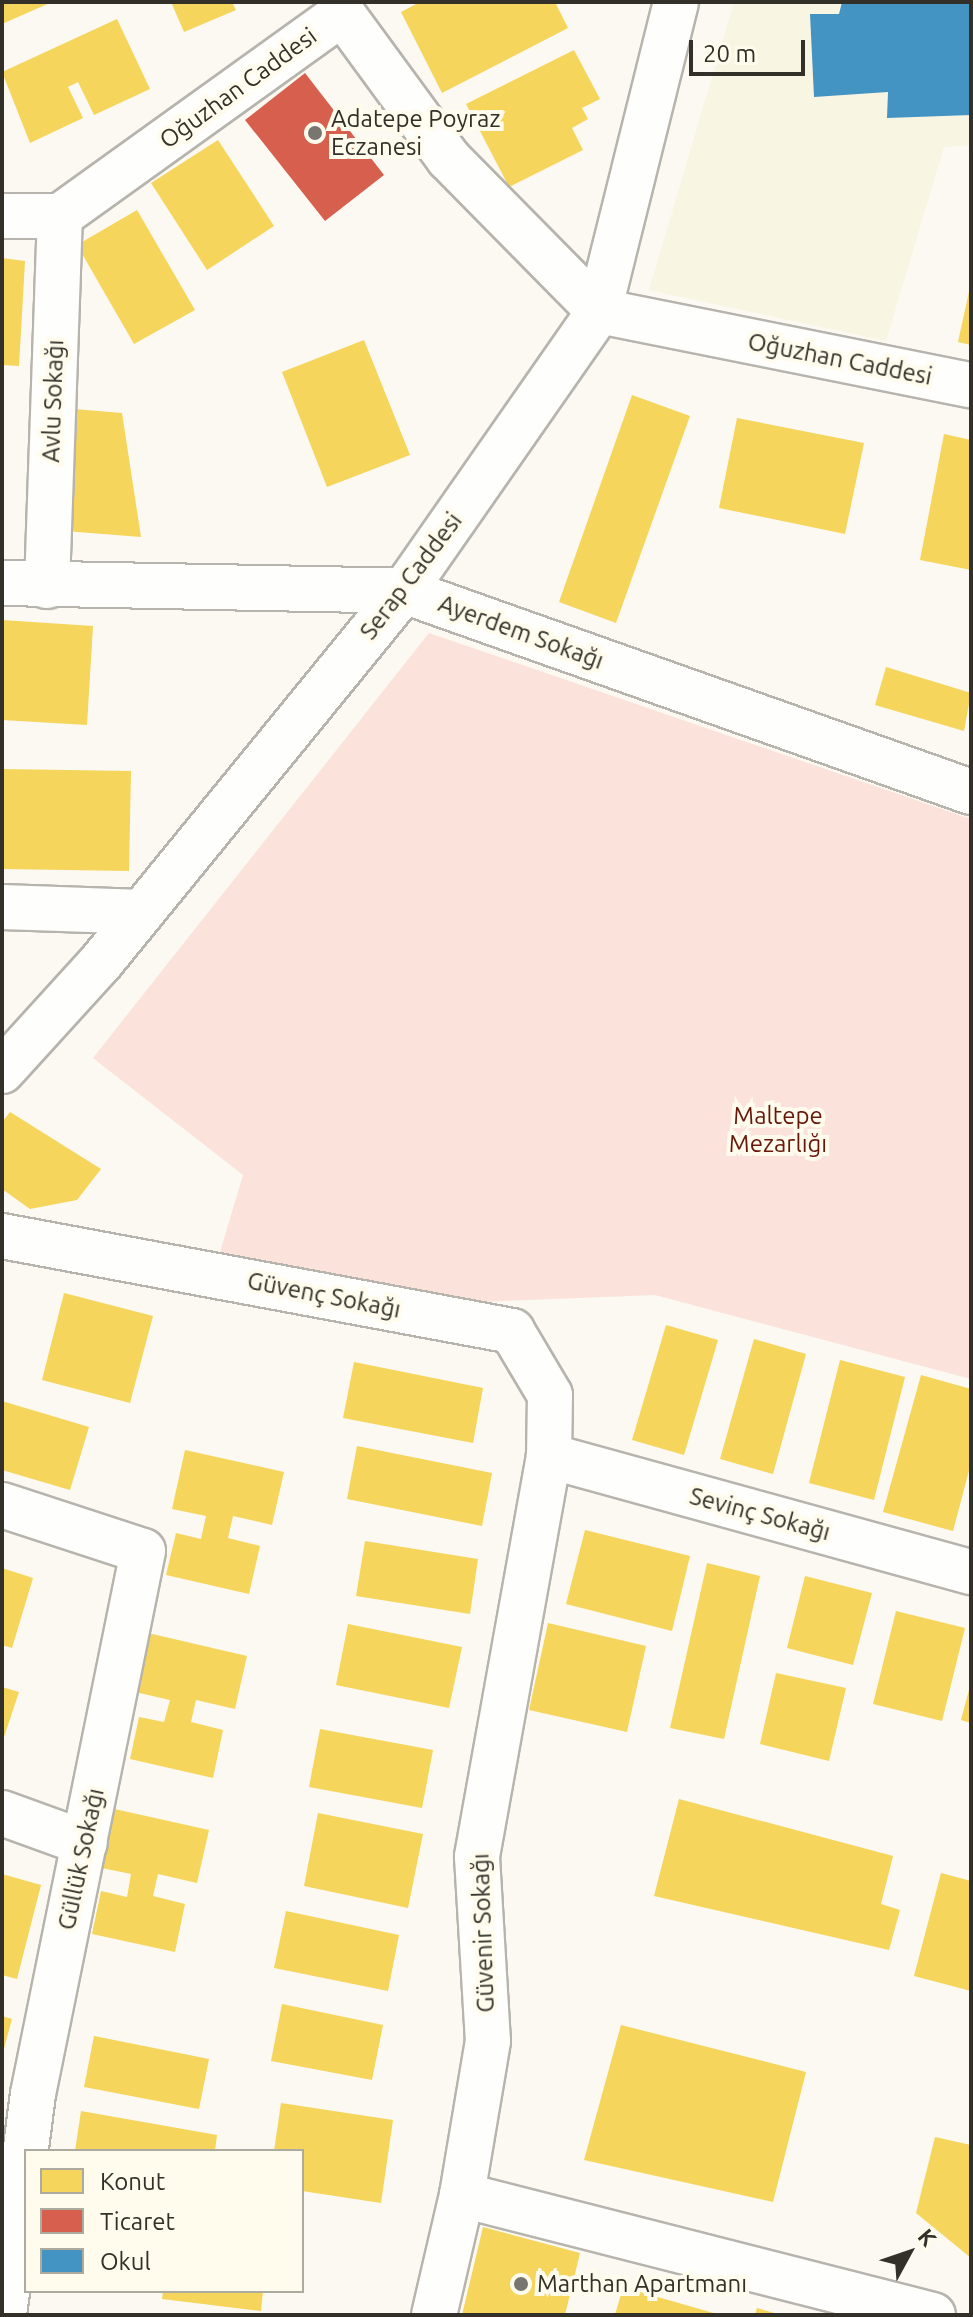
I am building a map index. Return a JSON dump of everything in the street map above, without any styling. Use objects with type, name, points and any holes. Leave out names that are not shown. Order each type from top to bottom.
[{"type":"street","name":"Serap Caddesi","points":[[2,1071],[142,912],[404,591],[599,311],[676,2]]},
{"type":"street","name":"Oğuzhan Caddesi","points":[[60,216],[341,8],[449,159],[599,311],[971,385]]},
{"type":"street","points":[[2,216],[60,216]]},
{"type":"street","name":"Avlu Sokağı","points":[[47,586],[60,216]]},
{"type":"street","name":"Ayerdem Sokağı","points":[[2,583],[404,591],[971,792]]},
{"type":"street","points":[[2,907],[142,912]]},
{"type":"street","name":"Güvenç Sokağı","points":[[2,1236],[512,1331],[550,1395],[549,1456]]},
{"type":"street","name":"Sevinç Sokağı","points":[[549,1456],[971,1572]]},
{"type":"street","name":"Güvenir Sokağı","points":[[434,2315],[462,2195],[488,2041],[477,1857],[549,1456]]},
{"type":"street","name":"Güllük Sokağı","points":[[2,1505],[143,1551],[85,1843],[17,2089],[4,2315]]},
{"type":"street","points":[[2,1813],[85,1843]]},
{"type":"street","points":[[462,2195],[933,2315]]},
{"type":"shaded area","points":[[734,2],[971,2],[971,145],[944,147],[886,341],[649,290]]},
{"type":"green space","name":"Maltepe Mezarlığı","points":[[429,633],[971,819],[971,1379],[655,1295],[475,1302],[218,1259],[243,1175],[93,1058]]},
{"type":"building: Konut","points":[[2,2],[52,2],[2,24]]},
{"type":"building: Konut","points":[[171,2],[232,2],[236,10],[184,32]]},
{"type":"building: Konut","points":[[420,2],[555,2],[568,28],[442,93],[401,12]]},
{"type":"building: Konut","points":[[117,19],[150,89],[94,115],[78,82],[68,87],[83,118],[30,143],[2,72]]},
{"type":"building: Konut","points":[[574,50],[600,99],[582,108],[588,119],[572,128],[583,150],[509,187],[466,104]]},
{"type":"building: Konut","points":[[218,140],[274,226],[207,270],[151,183]]},
{"type":"building: Konut","points":[[137,210],[195,310],[134,344],[77,245]]},
{"type":"building: Konut","points":[[2,258],[25,261],[19,366],[2,365]]},
{"type":"building: Konut","points":[[971,287],[971,345],[958,342]]},
{"type":"building: Konut","points":[[364,340],[410,455],[327,487],[282,372]]},
{"type":"building: Konut","points":[[632,395],[690,416],[616,623],[559,602]]},
{"type":"building: Konut","points":[[74,409],[122,413],[141,537],[65,531]]},
{"type":"building: Konut","points":[[737,418],[864,443],[845,534],[719,508]]},
{"type":"building: Konut","points":[[944,434],[971,440],[971,570],[920,560]]},
{"type":"building: Konut","points":[[2,620],[93,626],[87,725],[2,720]]},
{"type":"building: Konut","points":[[886,667],[971,693],[964,731],[875,705]]},
{"type":"building: Konut","points":[[2,769],[131,771],[129,871],[2,869]]},
{"type":"building: Konut","points":[[10,1112],[101,1169],[77,1200],[30,1209],[2,1189],[2,1122]]},
{"type":"building: Konut","points":[[64,1293],[153,1316],[130,1403],[42,1380]]},
{"type":"building: Konut","points":[[666,1325],[718,1340],[684,1455],[632,1440]]},
{"type":"building: Konut","points":[[754,1339],[806,1354],[773,1474],[720,1459]]},
{"type":"building: Konut","points":[[840,1360],[905,1377],[874,1500],[809,1483]]},
{"type":"building: Konut","points":[[354,1362],[483,1388],[473,1443],[343,1418]]},
{"type":"building: Konut","points":[[921,1375],[971,1389],[971,1463],[953,1531],[883,1512]]},
{"type":"building: Konut","points":[[2,1401],[89,1427],[70,1490],[2,1470]]},
{"type":"building: Konut","points":[[357,1446],[492,1473],[482,1526],[347,1499]]},
{"type":"building: Konut","points":[[185,1450],[284,1472],[272,1525],[233,1516],[228,1538],[260,1546],[249,1594],[166,1575],[176,1533],[201,1539],[206,1516],[172,1509]]},
{"type":"building: Konut","points":[[585,1530],[690,1556],[672,1631],[566,1604]]},
{"type":"building: Konut","points":[[365,1541],[478,1559],[470,1614],[356,1596]]},
{"type":"building: Konut","points":[[707,1563],[760,1576],[724,1739],[670,1728]]},
{"type":"building: Konut","points":[[2,1568],[33,1578],[12,1648],[2,1645]]},
{"type":"building: Konut","points":[[805,1576],[872,1593],[853,1665],[787,1648]]},
{"type":"building: Konut","points":[[896,1611],[965,1628],[942,1721],[873,1704]]},
{"type":"building: Konut","points":[[548,1623],[646,1646],[627,1732],[529,1710]]},
{"type":"building: Konut","points":[[348,1624],[462,1647],[449,1708],[336,1685]]},
{"type":"building: Konut","points":[[148,1633],[247,1656],[235,1709],[196,1700],[191,1722],[223,1730],[213,1778],[130,1759],[139,1717],[164,1722],[170,1700],[135,1692]]},
{"type":"building: Konut","points":[[776,1673],[846,1688],[829,1761],[760,1744]]},
{"type":"building: Konut","points":[[971,1686],[971,1723],[961,1720]]},
{"type":"building: Konut","points":[[2,1687],[19,1692],[3,1740],[2,1740]]},
{"type":"building: Konut","points":[[320,1729],[433,1750],[422,1808],[309,1787]]},
{"type":"building: Konut","points":[[679,1799],[893,1856],[881,1904],[900,1910],[889,1950],[654,1896]]},
{"type":"building: Konut","points":[[110,1808],[209,1830],[197,1883],[158,1874],[153,1896],[185,1904],[175,1952],[92,1934],[101,1891],[127,1897],[131,1874],[97,1867]]},
{"type":"building: Konut","points":[[318,1813],[423,1834],[408,1908],[304,1886]]},
{"type":"building: Konut","points":[[941,1873],[971,1881],[971,1991],[914,1976]]},
{"type":"building: Konut","points":[[2,1874],[41,1885],[17,1979],[2,1975]]},
{"type":"building: Konut","points":[[286,1911],[399,1935],[388,1991],[274,1968]]},
{"type":"building: Konut","points":[[282,2004],[383,2025],[372,2080],[271,2061]]},
{"type":"building: Konut","points":[[2,2016],[12,2019],[3,2052],[2,2052]]},
{"type":"building: Konut","points":[[621,2025],[806,2072],[773,2202],[584,2160]]},
{"type":"building: Konut","points":[[94,2036],[209,2059],[199,2109],[84,2087]]},
{"type":"building: Konut","points":[[281,2103],[393,2120],[381,2203],[304,2191],[304,2149],[274,2149]]},
{"type":"building: Konut","points":[[81,2111],[217,2135],[215,2149],[75,2149]]},
{"type":"building: Konut","points":[[935,2137],[971,2145],[971,2258],[916,2213]]},
{"type":"building: Konut","name":"Marthan Apartmanı","points":[[483,2227],[580,2253],[565,2315],[462,2315]]},
{"type":"building: Konut","points":[[623,2287],[717,2314],[717,2315],[615,2315]]},
{"type":"building: Konut","points":[[163,2293],[263,2293],[261,2311],[162,2299]]},
{"type":"building: Konut","points":[[757,2308],[778,2314],[778,2315],[755,2315]]},
{"type":"building: Ticaret","points":[[305,73],[384,175],[325,221],[245,120]]},
{"type":"building: Okul","points":[[842,2],[971,2],[971,115],[887,118],[888,92],[814,97],[810,14],[839,14]]},
{"type":"place","name":"Adatepe Poyraz Eczanesi","points":[[315,133]]},
{"type":"place","name":"Marthan Apartmanı","points":[[521,2284]]}]
